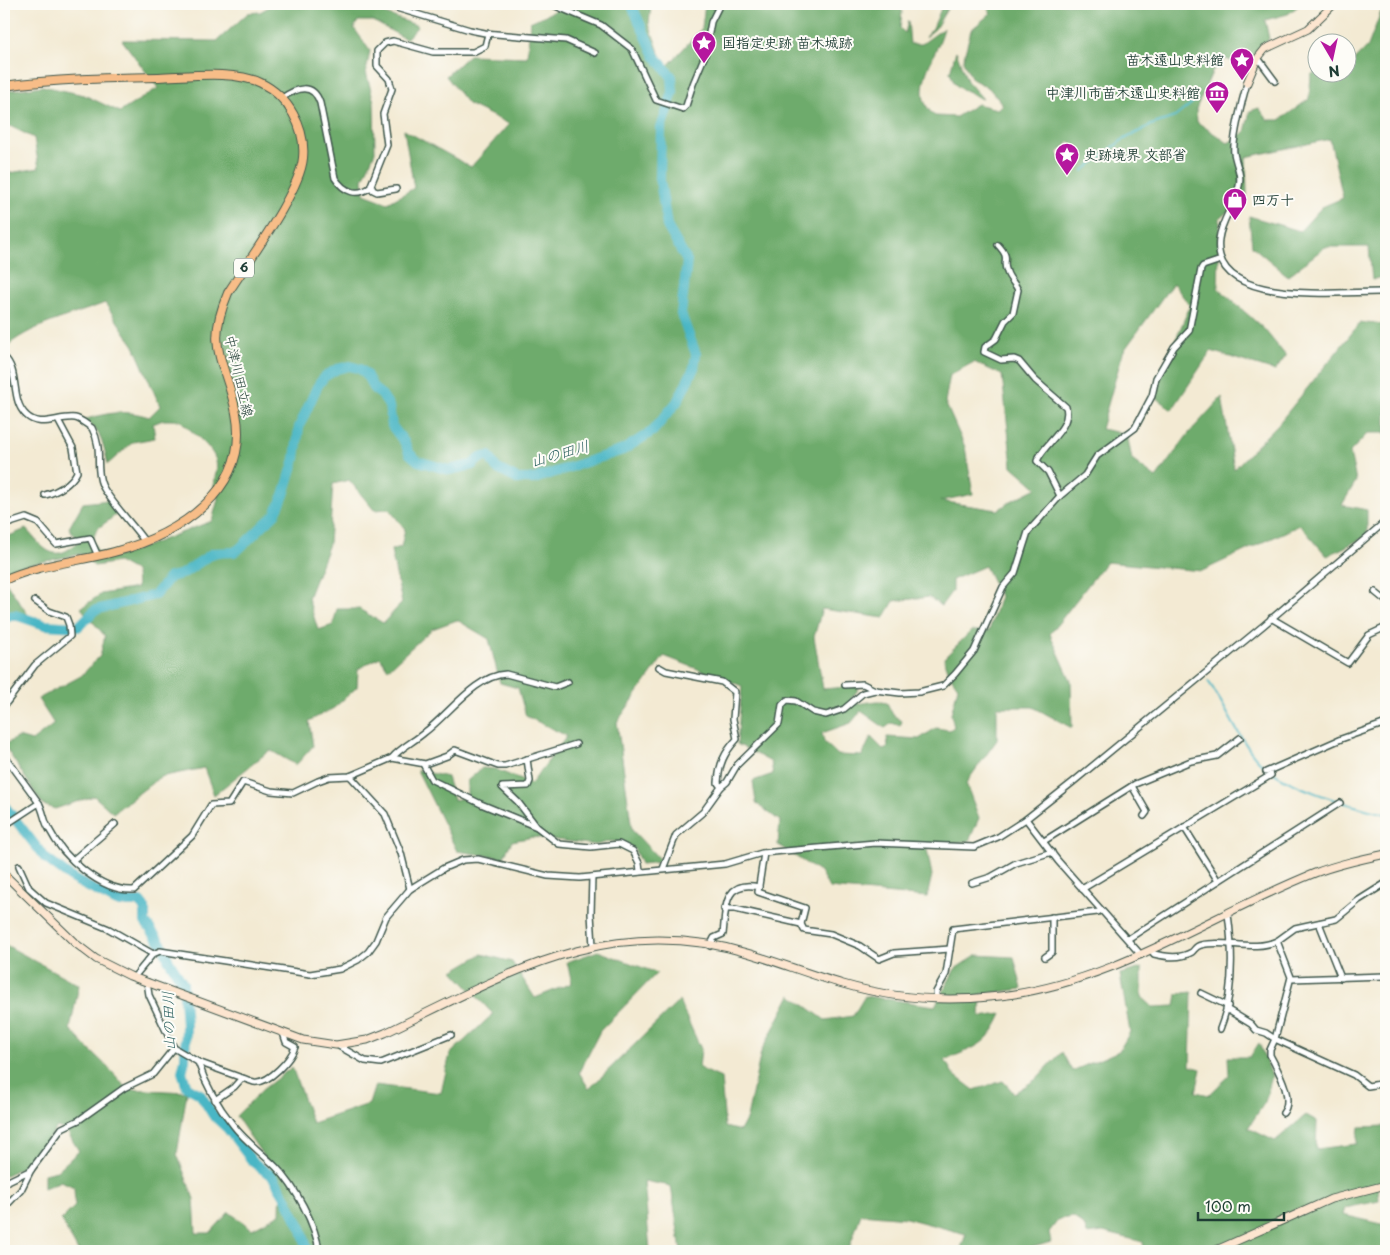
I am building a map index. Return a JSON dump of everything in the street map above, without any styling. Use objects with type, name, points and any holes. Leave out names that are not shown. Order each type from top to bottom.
[{"type":"main road","name":"中津川田立線","points":[[4,86],[69,80],[213,75],[247,78],[262,83],[282,98],[290,107],[302,137],[303,157],[298,180],[228,293],[220,311],[216,331],[218,353],[234,400],[238,420],[236,453],[223,487],[211,502],[180,524],[145,542],[98,556],[38,568],[4,580]]},
{"type":"street","points":[[383,4],[488,34],[566,40],[595,53]]},
{"type":"street","points":[[551,4],[601,25],[632,49],[658,102],[683,109],[686,106],[693,84],[706,55],[711,22],[720,4]]},
{"type":"street","points":[[1334,4],[1308,29],[1272,44],[1258,58],[1247,83],[1233,152],[1240,184],[1219,241],[1221,260],[1224,268],[1235,277],[1265,289],[1306,293],[1386,292]]},
{"type":"street","points":[[371,187],[371,182],[387,145],[383,114],[392,89],[389,79],[376,66],[376,54],[379,48],[385,43],[393,41],[433,52],[473,52],[485,46],[488,34]]},
{"type":"street","points":[[1258,58],[1275,81]]},
{"type":"street","points":[[282,98],[299,88],[307,88],[314,92],[320,103],[335,178],[343,187],[354,193],[362,193],[371,187]]},
{"type":"street","points":[[371,187],[377,192],[396,189]]},
{"type":"street","points":[[998,246],[1007,258],[1007,274],[1018,290],[1013,313],[1005,321],[996,339],[985,347],[984,352],[1001,360],[1014,358],[1019,361],[1035,380],[1066,407],[1067,416],[1063,427],[1037,461],[1048,472],[1060,496]]},
{"type":"street","points":[[663,869],[676,835],[703,812],[721,787],[727,782],[737,765],[779,724],[782,705],[787,700],[796,701],[813,712],[826,715],[844,709],[864,693],[875,690],[912,693],[943,686],[951,678],[974,651],[1003,587],[1015,573],[1028,532],[1060,496],[1085,474],[1102,450],[1132,433],[1152,396],[1156,378],[1174,347],[1189,331],[1201,269],[1203,266],[1221,260]]},
{"type":"street","points":[[4,357],[9,363],[19,404],[26,415],[37,421],[75,418],[92,428],[100,450],[99,474],[102,487],[145,542]]},
{"type":"street","points":[[45,495],[56,492],[72,479],[77,472],[73,448],[58,420]]},
{"type":"street","points":[[4,525],[26,518],[38,523],[56,544],[90,538],[98,556]]},
{"type":"street","points":[[134,977],[153,954],[160,951],[302,973],[324,973],[358,960],[368,952],[376,941],[386,917],[410,889],[444,868],[463,860],[478,859],[548,876],[592,877],[725,864],[764,853],[876,843],[974,847],[998,837],[1026,819],[1111,752],[1386,520]]},
{"type":"street","points":[[1375,592],[1386,601]]},
{"type":"street","points":[[4,706],[35,665],[69,638],[70,628],[64,615],[49,611],[35,601]]},
{"type":"street","points":[[1271,618],[1348,663],[1369,635],[1386,627]]},
{"type":"street","points":[[659,667],[666,671],[722,682],[735,692],[733,719],[737,740],[727,750],[720,763],[718,783],[721,787]]},
{"type":"street","points":[[4,755],[39,803],[48,828],[73,860],[96,879],[125,889],[134,890],[192,836],[211,806],[229,804],[243,782],[266,790],[288,794],[329,777],[350,776],[392,758],[427,731],[478,685],[498,674],[506,674],[555,686],[568,682]]},
{"type":"street","points":[[845,685],[863,684],[875,690]]},
{"type":"street","points":[[1082,889],[1269,774],[1341,739],[1386,723]]},
{"type":"street","points":[[1044,841],[1132,786],[1191,761],[1218,756],[1240,738]]},
{"type":"street","points":[[392,758],[423,764],[447,756],[455,750],[498,766],[576,744]]},
{"type":"street","points":[[527,759],[530,781],[528,786],[502,788],[518,802],[538,828]]},
{"type":"street","points":[[423,764],[432,780],[481,804],[538,828],[559,844],[577,844],[591,848],[619,844],[633,851],[639,863],[640,871]]},
{"type":"street","points":[[350,776],[385,814],[401,853],[410,889]]},
{"type":"street","points":[[1132,786],[1147,812],[1144,816]]},
{"type":"street","points":[[4,826],[39,803]]},
{"type":"street","points":[[1128,939],[1340,803]]},
{"type":"street","points":[[1026,819],[1082,889],[1141,955]]},
{"type":"street","points":[[73,860],[115,824]]},
{"type":"street","points":[[1184,827],[1218,881]]},
{"type":"street","points":[[972,883],[991,877],[1016,863],[1052,852]]},
{"type":"street","points":[[764,853],[758,892],[805,908],[801,924],[804,930],[832,934],[858,945],[879,959],[894,953],[950,948]]},
{"type":"street","points":[[4,876],[75,943],[96,959],[134,977],[283,1033],[303,1040],[336,1045],[367,1040],[385,1033],[536,961],[593,946],[659,940],[710,946],[747,953],[868,991],[936,998],[997,996],[1034,992],[1100,973],[1314,874],[1386,854]]},
{"type":"street","points":[[19,866],[29,888],[46,902],[109,929],[153,954]]},
{"type":"street","points":[[592,877],[591,914],[593,946]]},
{"type":"street","points":[[1151,950],[1154,954],[1177,957],[1191,952],[1200,945],[1232,944],[1257,946],[1277,941],[1291,930],[1336,919],[1359,900],[1386,882]]},
{"type":"street","points":[[710,946],[714,938],[723,934],[724,909],[729,898],[738,889],[748,886],[759,888]]},
{"type":"street","points":[[724,909],[735,909],[801,924]]},
{"type":"street","points":[[936,998],[936,992],[946,974],[953,929],[1101,910]]},
{"type":"street","points":[[1220,1029],[1228,1008],[1232,944],[1228,914]]},
{"type":"street","points":[[1045,957],[1052,952],[1052,917]]},
{"type":"street","points":[[1319,923],[1335,958],[1341,978]]},
{"type":"street","points":[[1277,941],[1291,980],[1270,1055],[1280,1072],[1284,1086],[1287,1104],[1282,1113]]},
{"type":"street","points":[[1291,980],[1386,976]]},
{"type":"street","points":[[147,982],[149,995],[174,1048],[198,1062],[254,1082],[265,1079],[290,1058],[295,1046],[286,1042],[283,1033]]},
{"type":"street","points":[[1201,993],[1228,1008],[1251,1024],[1256,1030],[1354,1074],[1368,1086],[1386,1083]]},
{"type":"street","points":[[336,1045],[365,1061],[377,1064],[451,1035]]},
{"type":"street","points":[[4,1208],[21,1190],[31,1170],[62,1128],[80,1120],[124,1088],[153,1074],[174,1048]]},
{"type":"street","points":[[198,1062],[207,1088],[232,1124],[260,1154],[276,1167],[295,1192],[316,1233],[319,1251]]},
{"type":"street","points":[[215,1100],[234,1087],[242,1078]]},
{"type":"street","points":[[4,1183],[31,1170]]},
{"type":"street","points":[[1214,1251],[1331,1199],[1386,1185]]},
{"type":"green space","points":[[274,4],[359,4],[418,26],[406,39],[373,21],[358,21],[354,28],[370,51],[366,72],[374,102],[375,152],[363,179],[364,194],[388,203],[414,188],[404,130],[471,167],[509,124],[468,104],[446,76],[469,55],[527,57],[530,22],[570,4],[651,4],[649,24],[665,69],[702,28],[705,4],[900,4],[902,12],[900,28],[905,33],[908,21],[910,44],[922,44],[944,28],[926,73],[923,96],[927,106],[935,116],[956,117],[977,104],[997,109],[1003,105],[989,88],[972,79],[963,61],[971,30],[991,13],[985,4],[1301,4],[1288,14],[1265,20],[1269,39],[1255,53],[1248,67],[1226,59],[1213,70],[1196,109],[1197,122],[1228,143],[1245,132],[1250,111],[1259,108],[1268,120],[1280,120],[1309,99],[1310,82],[1358,82],[1358,56],[1368,46],[1384,4],[1386,4],[1386,276],[1372,280],[1369,247],[1325,247],[1288,276],[1252,246],[1249,216],[1300,231],[1322,207],[1343,198],[1330,139],[1246,157],[1247,196],[1220,218],[1218,288],[1264,329],[1286,356],[1275,371],[1211,351],[1172,410],[1152,395],[1190,306],[1173,283],[1123,352],[1101,429],[1127,434],[1132,460],[1156,478],[1189,433],[1222,397],[1234,469],[1279,423],[1360,323],[1386,324],[1386,433],[1368,433],[1350,452],[1356,481],[1342,505],[1367,510],[1367,536],[1327,556],[1300,525],[1202,571],[1106,562],[1050,634],[1071,681],[1072,728],[1033,707],[997,707],[997,740],[966,783],[979,818],[969,841],[926,845],[932,875],[927,897],[829,888],[821,873],[778,845],[780,821],[756,803],[753,781],[773,774],[771,762],[737,744],[742,686],[664,656],[617,722],[632,830],[662,862],[641,864],[635,850],[625,843],[611,841],[596,845],[533,837],[512,841],[503,858],[457,851],[417,770],[447,777],[454,800],[467,797],[467,781],[482,768],[495,769],[531,784],[567,736],[526,716],[518,688],[500,683],[489,639],[457,620],[432,629],[388,669],[380,657],[358,669],[357,687],[334,708],[309,721],[313,746],[296,765],[270,750],[214,795],[204,768],[160,777],[113,813],[94,796],[55,809],[43,805],[4,745],[18,737],[32,741],[54,724],[38,699],[81,676],[100,656],[105,636],[81,608],[101,594],[137,588],[136,572],[118,562],[94,566],[81,554],[21,566],[4,574],[4,538],[26,529],[50,552],[63,552],[79,541],[69,528],[83,503],[109,500],[117,514],[97,529],[92,541],[102,559],[123,555],[212,521],[218,499],[214,488],[217,466],[210,450],[180,420],[163,420],[153,424],[155,438],[133,442],[108,464],[101,438],[94,428],[83,420],[116,413],[132,413],[149,417],[160,406],[134,346],[105,303],[38,328],[25,334],[4,349],[4,174],[39,168],[34,138],[4,123],[4,91],[43,86],[84,95],[120,112],[158,88],[122,40],[217,41],[248,13],[260,12]],"holes":[[[1069,142],[1074,145],[1075,149],[1067,158],[1061,158],[1058,153]],[[974,362],[1002,375],[1012,466],[1037,488],[998,510],[940,501],[973,494],[965,447],[945,402],[950,375]],[[349,480],[374,510],[389,509],[405,529],[401,547],[391,550],[402,603],[383,623],[359,609],[337,609],[333,625],[318,630],[308,598],[329,544],[333,484]],[[985,566],[1000,596],[989,631],[971,631],[944,658],[950,675],[958,687],[951,714],[954,727],[949,730],[936,728],[919,739],[887,737],[888,747],[883,749],[871,737],[862,756],[838,755],[824,742],[822,733],[851,723],[861,711],[885,728],[892,723],[900,726],[902,721],[893,715],[887,703],[877,701],[856,704],[851,699],[858,690],[858,686],[823,689],[814,637],[822,609],[884,618],[894,601],[929,597],[941,606],[952,591],[952,580]]]},
{"type":"green space","points":[[943,4],[950,4],[935,29],[925,37],[933,28]]},
{"type":"green space","points":[[956,51],[967,81],[983,99],[956,85],[950,72]]},
{"type":"green space","points":[[4,579],[28,616],[16,612],[6,613],[4,616]]},
{"type":"green space","points":[[4,944],[79,985],[70,1029],[127,1089],[187,1092],[177,1154],[194,1199],[196,1233],[210,1233],[229,1212],[252,1229],[280,1214],[281,1182],[236,1116],[262,1090],[292,1067],[312,1123],[369,1104],[375,1085],[441,1093],[450,1054],[493,1014],[453,971],[482,954],[512,962],[535,998],[572,983],[567,962],[598,951],[657,973],[600,1031],[579,1072],[589,1089],[679,1001],[701,1049],[699,1068],[721,1078],[725,1127],[740,1131],[747,1118],[761,1052],[791,995],[825,1020],[853,1016],[865,996],[935,1006],[955,969],[976,955],[1014,957],[1022,989],[981,994],[980,1017],[1002,1014],[997,1025],[986,1039],[979,1044],[945,1060],[953,1074],[974,1090],[1003,1081],[1014,1093],[1035,1080],[1062,1052],[1072,1071],[1119,1051],[1130,1032],[1120,974],[1142,968],[1142,997],[1153,1007],[1175,1006],[1177,994],[1192,992],[1190,1066],[1201,1069],[1196,1092],[1209,1095],[1229,1076],[1228,1057],[1250,1057],[1259,1043],[1272,1076],[1265,1102],[1248,1128],[1275,1141],[1306,1115],[1317,1121],[1316,1149],[1357,1144],[1359,1127],[1386,1126],[1386,1182],[1378,1184],[1379,1201],[1345,1208],[1343,1215],[1386,1225],[1386,1251],[1144,1251],[1143,1242],[1103,1232],[1087,1234],[1084,1225],[1073,1217],[1059,1219],[1049,1232],[1051,1242],[1020,1251],[960,1251],[966,1234],[906,1218],[861,1214],[848,1251],[681,1251],[671,1186],[644,1181],[650,1251],[78,1251],[61,1220],[75,1206],[74,1187],[61,1181],[44,1188],[44,1174],[57,1171],[79,1151],[66,1130],[57,1127],[29,1164],[4,1176]]},
{"type":"waterway","name":"山の田川","points":[[4,620],[7,616],[15,615],[45,625],[78,627],[95,610],[155,595],[170,577],[182,574],[213,553],[234,552],[239,549],[275,514],[284,495],[295,459],[299,427],[317,387],[324,377],[337,369],[350,366],[360,369],[366,374],[374,389],[382,395],[389,406],[392,426],[405,443],[409,453],[418,461],[449,470],[472,465],[480,458],[489,456],[496,468],[517,479],[534,479],[623,450],[653,431],[677,402],[694,368],[696,354],[681,314],[687,261],[667,226],[660,180],[661,128],[673,92],[672,77],[655,56],[631,4]]},
{"type":"waterway","points":[[1083,171],[1121,141],[1151,125],[1175,117],[1197,99]]},
{"type":"waterway","points":[[1208,681],[1243,741],[1257,759],[1268,769],[1282,778],[1317,794],[1386,814]]},
{"type":"waterway","name":"山の田川","points":[[4,805],[45,858],[73,879],[117,902],[140,902],[145,908],[145,922],[163,946],[168,959],[183,983],[186,1026],[185,1060],[182,1072],[187,1087],[200,1094],[213,1115],[227,1128],[253,1162],[273,1177],[302,1230],[308,1251]]},
{"type":"place","name":"国指定史跡 苗木城跡","points":[[704,64]]},
{"type":"place","name":"苗木遠山史料館","points":[[1242,81]]},
{"type":"place","name":"中津川市苗木遠山史料館","points":[[1217,114]]},
{"type":"place","name":"史跡境界 文部省","points":[[1067,176]]},
{"type":"place","name":"四万十","points":[[1235,221]]}]
